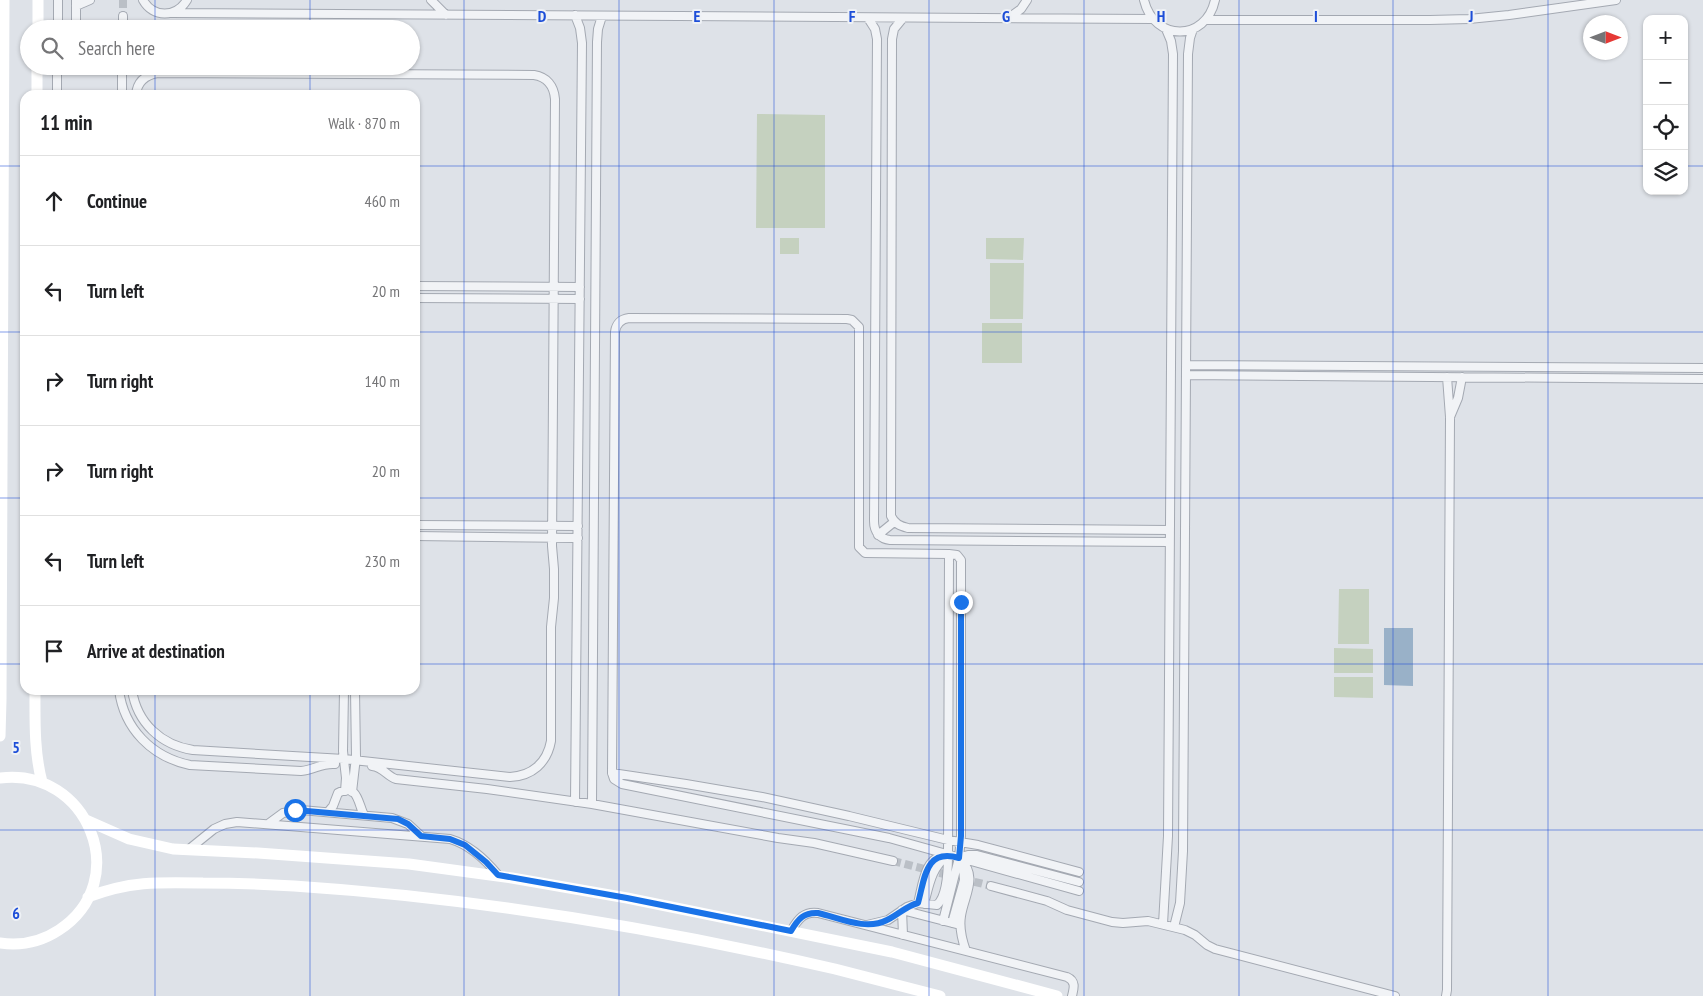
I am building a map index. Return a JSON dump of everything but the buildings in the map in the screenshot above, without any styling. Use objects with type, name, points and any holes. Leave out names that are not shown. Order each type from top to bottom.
[{"type":"main road","points":[[0,736],[2,700],[4,0]]},
{"type":"main road","points":[[38,0],[38,20]]},
{"type":"main road","points":[[37,75],[37,90]]},
{"type":"main road","points":[[35,695],[38,769],[42,782]]},
{"type":"main road","points":[[0,778],[25,777],[51,786],[68,797],[86,820],[94,839],[96,858],[94,878],[88,897],[70,921],[54,933],[26,943],[0,943]]},
{"type":"main road","points":[[86,820],[129,839],[159,847],[377,861],[498,875],[636,899],[892,952],[1056,996]]},
{"type":"main road","points":[[88,897],[123,886],[148,882],[173,882],[320,888],[462,902],[585,920],[722,945],[834,969],[940,996]]},
{"type":"street","points":[[58,0],[58,20]]},
{"type":"street","points":[[76,20],[76,3],[90,0]]},
{"type":"street","points":[[143,0],[148,7],[159,13],[1153,20]]},
{"type":"street","points":[[172,13],[178,10],[187,0]]},
{"type":"street","points":[[431,0],[446,15]]},
{"type":"street","points":[[1007,18],[1020,9],[1027,0]]},
{"type":"street","points":[[1144,0],[1147,11],[1153,20],[1166,29],[1175,32],[1193,30],[1207,20],[1215,0]]},
{"type":"street","points":[[1207,20],[1430,20],[1509,16],[1616,0]]},
{"type":"street","points":[[575,15],[580,28],[582,43],[575,802]]},
{"type":"street","points":[[592,804],[597,36],[602,16]]},
{"type":"street","points":[[868,18],[874,25],[877,34],[874,526],[878,535],[890,540],[1169,542]]},
{"type":"street","points":[[902,18],[894,29],[892,39],[890,516],[894,522],[908,528],[1170,530]]},
{"type":"street","points":[[1163,924],[1167,865],[1172,161],[1172,48],[1166,29]]},
{"type":"street","points":[[1174,927],[1180,903],[1182,866],[1188,54],[1193,30]]},
{"type":"street","points":[[57,75],[57,90]]},
{"type":"street","points":[[122,75],[122,90]]},
{"type":"street","points":[[137,90],[142,80],[149,75]]},
{"type":"street","points":[[134,695],[138,710],[148,726],[162,739],[180,748],[193,750],[510,777],[528,774],[542,763],[548,753],[551,741],[550,627],[554,598],[552,526],[555,96],[550,84],[540,76],[413,75]]},
{"type":"street","points":[[876,125],[892,125]]},
{"type":"street","points":[[1172,161],[1188,161]]},
{"type":"street","points":[[580,162],[596,162]]},
{"type":"street","points":[[420,286],[580,287]]},
{"type":"street","points":[[420,298],[580,300]]},
{"type":"street","points":[[943,921],[959,858],[961,843],[961,563],[957,555],[865,553],[859,547],[859,326],[847,319],[630,318],[622,320],[617,325],[615,332],[612,773],[614,779],[618,783],[879,836],[920,847],[948,855],[959,858],[1079,891]]},
{"type":"street","points":[[1186,365],[1703,368]]},
{"type":"street","points":[[1186,375],[1703,379]]},
{"type":"street","points":[[1446,996],[1448,970],[1450,417],[1447,377]]},
{"type":"street","points":[[1450,417],[1458,398],[1462,377]]},
{"type":"street","points":[[579,398],[595,398]]},
{"type":"street","points":[[1170,473],[1186,472]]},
{"type":"street","points":[[874,484],[890,484]]},
{"type":"street","points":[[878,535],[894,522]]},
{"type":"street","points":[[420,524],[578,526]]},
{"type":"street","points":[[420,536],[578,538]]},
{"type":"street","points":[[867,925],[888,920],[902,910],[921,904],[936,906],[940,903],[946,883],[948,855],[949,554]]},
{"type":"street","points":[[1168,638],[1185,638]]},
{"type":"street","points":[[577,673],[593,672]]},
{"type":"street","points":[[120,695],[126,716],[139,736],[157,752],[179,763],[301,771],[326,764],[345,762]]},
{"type":"street","points":[[344,695],[345,762],[348,791]]},
{"type":"street","points":[[348,791],[355,763],[356,695]]},
{"type":"street","points":[[355,763],[380,768],[396,779],[487,789],[592,804],[814,843],[893,861]]},
{"type":"street","points":[[612,773],[762,797],[961,843],[978,845],[1079,872]]},
{"type":"street","points":[[682,796],[686,784]]},
{"type":"street","points":[[328,812],[338,793],[348,791],[358,796],[360,808],[364,816]]},
{"type":"street","points":[[268,824],[277,816],[289,811],[328,812],[398,819],[408,824],[421,836]]},
{"type":"street","points":[[187,850],[214,829],[225,824],[237,822],[421,836],[450,839],[465,845],[486,862],[498,875]]},
{"type":"street","points":[[920,847],[925,834]]},
{"type":"street","points":[[921,904],[930,863],[940,856],[948,855]]},
{"type":"street","points":[[959,858],[977,855],[1079,882]]},
{"type":"street","points":[[959,858],[968,869],[970,878],[969,888],[956,924],[966,951]]},
{"type":"street","points":[[1167,865],[1182,866]]},
{"type":"street","points":[[991,886],[1047,901],[1067,910],[1112,922],[1123,923],[1143,920],[1163,924],[1195,934],[1207,945],[1219,950],[1395,996]]},
{"type":"street","points":[[902,910],[956,924]]},
{"type":"street","points":[[902,910],[903,935]]},
{"type":"street","points":[[791,931],[801,917],[811,912],[818,913],[1069,978],[1074,985],[1072,996]]},
{"type":"green space","points":[[757,114],[825,115],[825,228],[756,228]]},
{"type":"green space","points":[[780,238],[799,238],[799,254],[780,254]]},
{"type":"green space","points":[[986,238],[1024,238],[1023,260],[986,259]]},
{"type":"green space","points":[[990,263],[1024,263],[1023,319],[990,319]]},
{"type":"green space","points":[[982,323],[1022,323],[1022,363],[982,363]]},
{"type":"green space","points":[[1339,589],[1369,589],[1369,644],[1338,644]]},
{"type":"green space","points":[[1334,648],[1373,649],[1373,673],[1334,673]]},
{"type":"green space","points":[[1334,677],[1373,677],[1373,698],[1334,697]]},
{"type":"water","points":[[1384,628],[1413,628],[1413,686],[1384,685]]},
{"type":"tunnel","points":[[123,0],[123,16]]},
{"type":"tunnel","points":[[893,861],[991,886]]},
{"type":"route","points":[[295,810],[398,819],[404,821],[421,836],[450,839],[465,845],[480,855],[498,875],[706,913],[791,931],[798,919],[811,912],[867,925],[881,923],[907,907],[918,903],[928,866],[936,857],[948,855],[959,858],[961,836],[961,602]]}]
